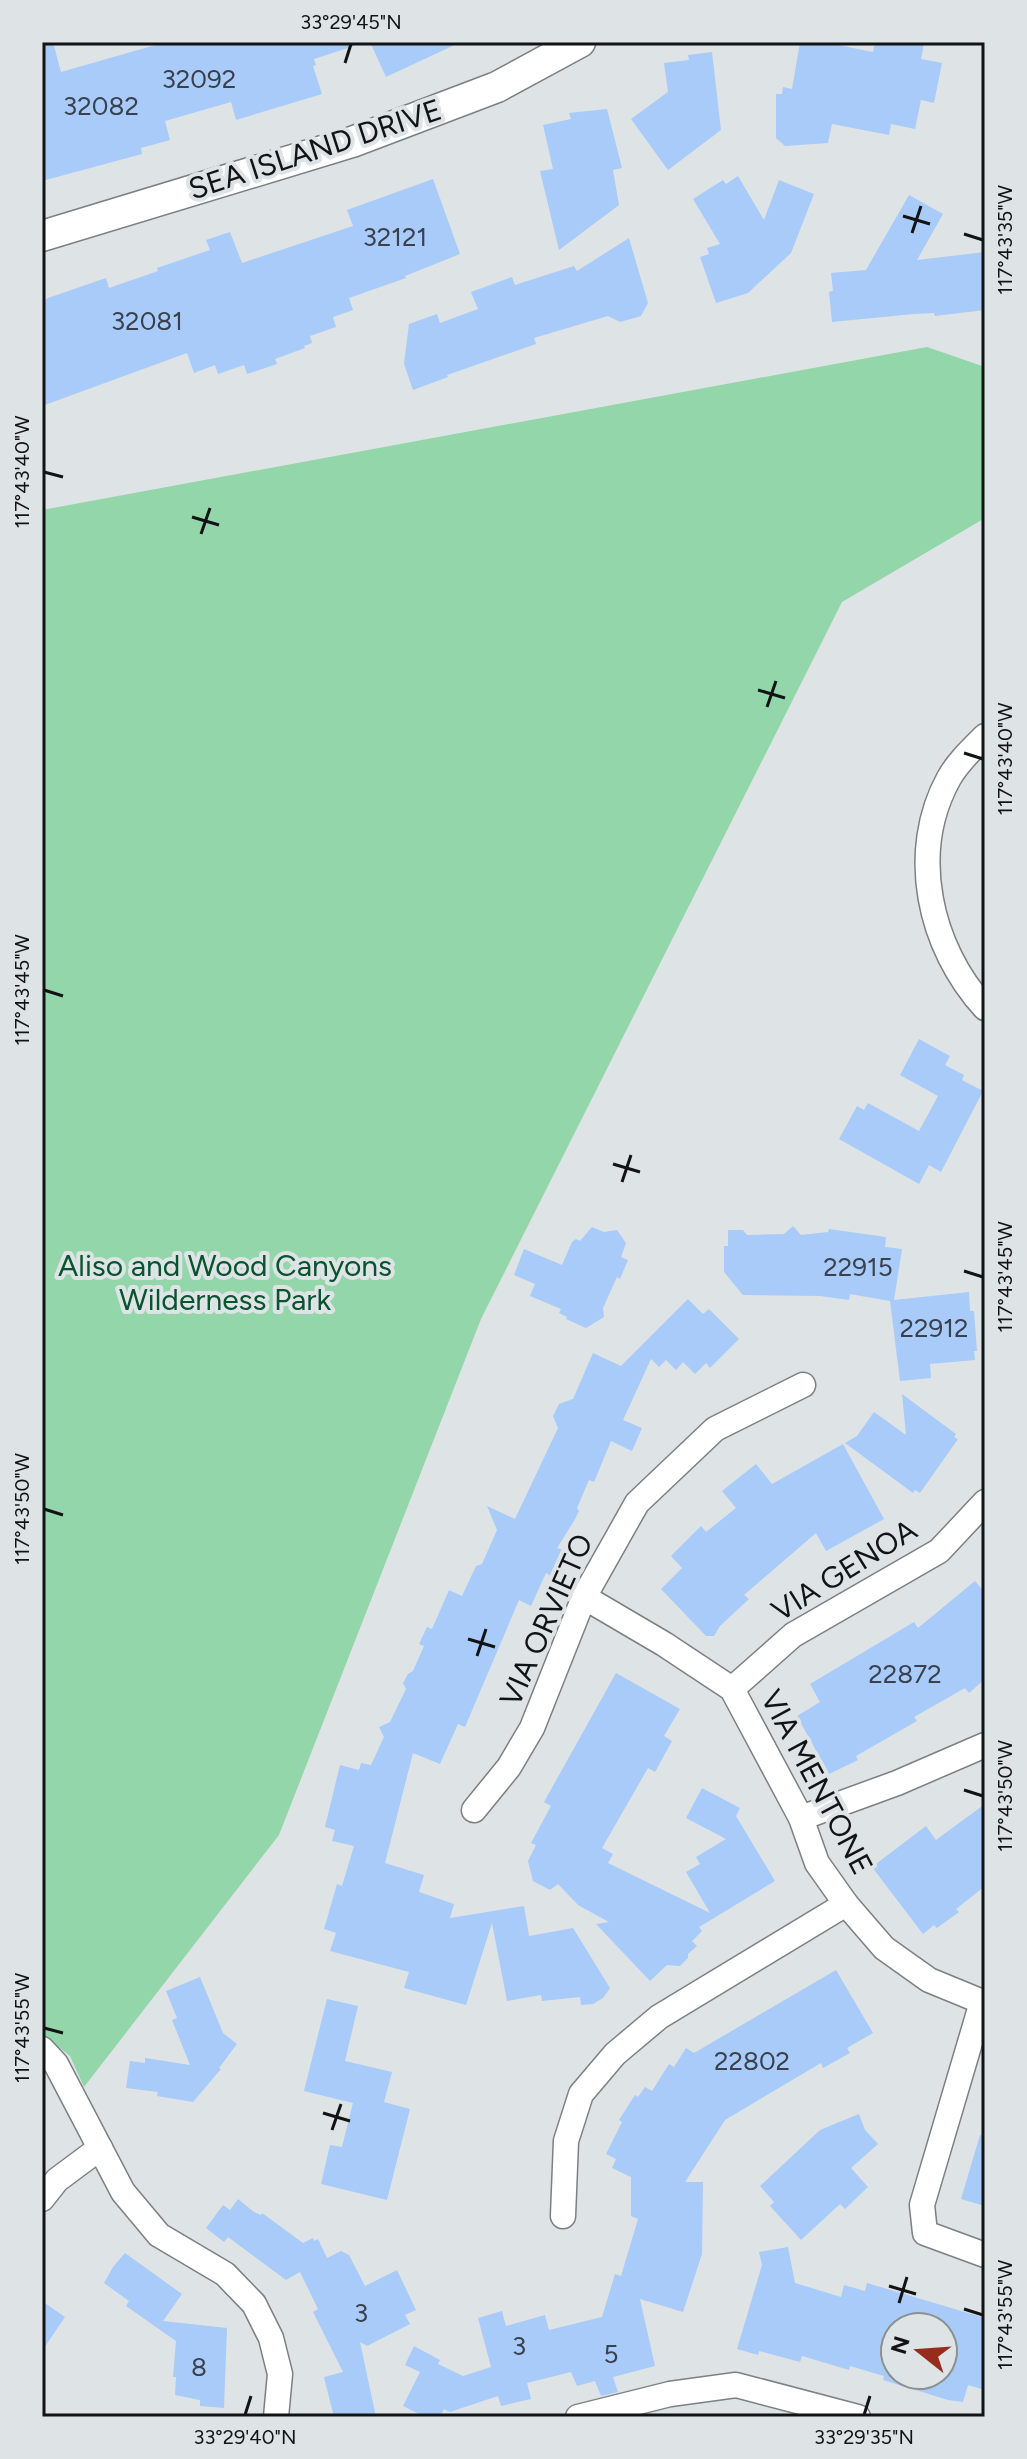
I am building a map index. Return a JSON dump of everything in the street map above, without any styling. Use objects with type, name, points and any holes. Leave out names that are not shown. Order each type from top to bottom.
[{"type":"street","name":"SEA ISLAND DRIVE","points":[[42,236],[352,142],[497,87],[580,42]]},
{"type":"street","points":[[985,736],[950,776],[933,822],[927,862],[934,918],[958,969],[985,1008]]},
{"type":"street","name":"VIA ORVIETO","points":[[474,1810],[509,1767],[532,1728],[584,1597],[637,1503],[715,1429],[803,1385]]},
{"type":"street","name":"VIA GENOA","points":[[732,1689],[793,1635],[939,1551],[985,1502]]},
{"type":"street","name":"VIA MENTONE","points":[[584,1597],[732,1689],[801,1818],[817,1863],[846,1904],[884,1948],[895,1956],[929,1980],[983,2002]]},
{"type":"street","points":[[801,1818],[897,1783],[985,1745]]},
{"type":"street","points":[[563,2216],[566,2141],[577,2105],[581,2094],[615,2054],[659,2017],[846,1904]]},
{"type":"street","points":[[983,2002],[922,2205],[925,2233],[985,2255]]},
{"type":"street","points":[[42,2049],[56,2064],[123,2192],[159,2235],[225,2274],[254,2304],[271,2338],[280,2374],[276,2417]]},
{"type":"street","points":[[42,2199],[57,2180],[100,2148]]},
{"type":"street","points":[[578,2417],[670,2394],[736,2385],[858,2417]]},
{"type":"green space","name":"Aliso and Wood Canyons Wilderness Park","points":[[927,347],[985,367],[985,518],[842,602],[481,1319],[279,1835],[84,2087],[70,2056],[42,2034],[42,510]]},
{"type":"building","points":[[42,42],[53,42],[61,72],[166,42],[354,42],[354,46],[314,59],[316,65],[313,66],[322,94],[236,120],[231,102],[165,121],[170,140],[141,148],[142,154],[42,181]]},
{"type":"building","points":[[370,42],[461,42],[386,77]]},
{"type":"building","points":[[800,42],[823,42],[873,52],[875,42],[924,44],[921,59],[942,63],[934,103],[921,100],[915,129],[891,124],[889,135],[832,124],[828,143],[785,146],[776,138],[776,94],[782,94],[783,87],[792,89]]},
{"type":"building","points":[[712,52],[721,130],[668,170],[631,119],[668,92],[664,63],[689,60],[688,55]]},
{"type":"building","points":[[607,109],[622,168],[613,170],[619,205],[559,250],[540,171],[553,169],[543,125],[571,119],[569,113]]},
{"type":"building","points":[[738,176],[764,220],[779,180],[814,194],[791,253],[748,293],[716,303],[700,257],[709,254],[707,248],[720,244],[693,199],[723,180],[726,184]]},
{"type":"building","points":[[433,179],[460,254],[406,278],[349,298],[353,310],[333,317],[336,327],[310,336],[312,343],[305,348],[275,359],[277,364],[247,374],[244,365],[218,374],[215,365],[194,373],[187,353],[42,406],[42,302],[48,298],[106,278],[109,288],[158,271],[157,268],[210,250],[206,240],[230,232],[242,263],[353,226],[347,210]]},
{"type":"building","points":[[909,195],[943,214],[917,260],[985,252],[985,310],[832,322],[831,273],[866,270]]},
{"type":"building","points":[[629,238],[648,303],[641,316],[620,322],[608,316],[534,338],[536,344],[413,390],[404,364],[409,324],[437,314],[440,323],[478,309],[471,292],[512,277],[515,285],[574,266],[577,271]]},
{"type":"building","points":[[919,1039],[950,1056],[945,1065],[964,1075],[962,1080],[983,1091],[941,1172],[929,1165],[919,1184],[839,1139],[857,1106],[864,1110],[868,1103],[919,1131],[938,1096],[900,1075]]},
{"type":"building","points":[[793,1226],[801,1235],[828,1232],[829,1229],[886,1237],[885,1247],[902,1249],[894,1300],[969,1292],[970,1311],[974,1311],[975,1360],[930,1364],[931,1378],[900,1381],[890,1301],[850,1294],[849,1300],[820,1296],[743,1295],[724,1272],[724,1246],[728,1246],[728,1230],[743,1230],[747,1235],[784,1234]]},
{"type":"building","points":[[592,1227],[604,1232],[617,1230],[626,1243],[621,1257],[628,1260],[603,1308],[604,1317],[586,1328],[566,1319],[559,1313],[561,1309],[530,1296],[535,1284],[514,1275],[524,1249],[562,1265],[572,1242],[576,1239],[580,1241]]},
{"type":"building","points":[[688,1299],[703,1314],[709,1309],[739,1339],[710,1368],[706,1363],[695,1374],[683,1362],[676,1370],[666,1360],[659,1367],[651,1359],[623,1420],[642,1428],[632,1451],[611,1441],[594,1482],[589,1480],[577,1508],[579,1511],[557,1548],[563,1550],[551,1576],[546,1573],[531,1606],[519,1600],[465,1727],[458,1724],[440,1764],[413,1753],[385,1863],[424,1875],[419,1892],[454,1904],[450,1918],[524,1906],[529,1936],[573,1928],[610,1988],[603,1998],[593,2004],[581,2005],[580,1997],[542,2001],[541,1995],[507,2001],[492,1923],[466,2005],[404,1988],[409,1972],[330,1951],[336,1933],[324,1929],[337,1884],[342,1886],[354,1846],[332,1841],[335,1830],[325,1827],[340,1765],[359,1770],[361,1763],[371,1765],[384,1737],[379,1727],[390,1722],[406,1689],[403,1683],[413,1671],[424,1646],[419,1644],[427,1627],[432,1629],[449,1590],[462,1596],[476,1566],[482,1564],[497,1530],[487,1506],[515,1519],[558,1428],[553,1416],[559,1404],[573,1399],[593,1353],[621,1366]]},
{"type":"building","points":[[902,1394],[956,1434],[954,1437],[958,1439],[920,1493],[915,1490],[913,1493],[845,1443],[857,1436],[874,1412],[906,1435]]},
{"type":"building","points":[[843,1444],[884,1519],[826,1551],[816,1533],[744,1595],[749,1599],[720,1626],[714,1636],[706,1636],[661,1589],[682,1568],[671,1556],[701,1526],[706,1532],[736,1508],[722,1491],[756,1464],[772,1484]]},
{"type":"building","points":[[975,1581],[985,1593],[985,1679],[969,1693],[965,1688],[914,1717],[917,1721],[856,1756],[858,1760],[829,1774],[797,1716],[820,1702],[810,1684],[914,1622],[918,1628]]},
{"type":"building","points":[[616,1673],[680,1709],[664,1736],[672,1741],[655,1772],[648,1768],[602,1848],[613,1854],[608,1863],[710,1913],[686,1872],[700,1864],[696,1857],[726,1839],[686,1818],[702,1788],[740,1808],[736,1816],[775,1881],[699,1927],[702,1931],[692,1941],[697,1946],[688,1958],[680,1966],[667,1965],[650,1981],[596,1924],[609,1922],[578,1905],[558,1884],[550,1890],[533,1881],[528,1861],[536,1845],[531,1843],[551,1806],[544,1802]]},
{"type":"building","points":[[985,1804],[985,1886],[956,1909],[959,1912],[923,1934],[872,1867],[926,1826],[936,1840]]},
{"type":"building","points":[[836,1970],[873,2033],[847,2048],[850,2053],[823,2068],[821,2063],[725,2120],[685,2182],[703,2182],[702,2254],[683,2312],[640,2299],[655,2366],[613,2377],[618,2392],[601,2396],[595,2381],[577,2386],[571,2372],[527,2383],[531,2399],[501,2406],[498,2396],[450,2412],[444,2409],[440,2417],[425,2417],[403,2406],[420,2372],[405,2365],[414,2346],[440,2360],[438,2364],[463,2376],[491,2367],[478,2318],[502,2311],[506,2326],[545,2315],[549,2330],[602,2317],[615,2274],[621,2276],[638,2219],[631,2216],[631,2177],[612,2168],[616,2159],[606,2154],[622,2122],[619,2120],[635,2095],[638,2097],[645,2087],[652,2091],[669,2064],[674,2067],[686,2048],[694,2053]]},
{"type":"building","points":[[200,1977],[223,2033],[237,2044],[221,2069],[193,2102],[157,2096],[158,2092],[126,2088],[130,2061],[145,2063],[145,2058],[190,2065],[172,2020],[177,2018],[166,1991]]},
{"type":"building","points":[[327,1999],[358,2006],[345,2061],[392,2072],[384,2102],[410,2109],[387,2200],[321,2184],[330,2145],[342,2147],[353,2103],[304,2091]]},
{"type":"building","points":[[859,2114],[865,2130],[878,2144],[851,2168],[868,2187],[845,2209],[840,2204],[801,2240],[770,2206],[774,2202],[760,2186],[820,2130]]},
{"type":"building","points":[[980,2135],[985,2136],[985,2206],[961,2199]]},
{"type":"building","points":[[238,2199],[303,2243],[318,2239],[327,2258],[341,2251],[349,2255],[365,2286],[397,2270],[416,2310],[405,2315],[410,2324],[367,2346],[360,2342],[376,2417],[334,2417],[324,2377],[343,2372],[313,2312],[318,2309],[300,2272],[286,2280],[228,2237],[224,2242],[206,2228],[223,2205],[230,2210]]},
{"type":"building","points":[[788,2247],[795,2283],[841,2297],[844,2285],[865,2291],[867,2283],[985,2318],[985,2390],[968,2385],[963,2402],[919,2391],[959,2391],[959,2311],[879,2311],[879,2375],[850,2366],[849,2370],[802,2356],[800,2362],[759,2351],[758,2355],[737,2349],[762,2265],[759,2252]]},
{"type":"building","points":[[125,2253],[182,2294],[163,2321],[227,2328],[224,2408],[200,2406],[200,2400],[175,2395],[176,2341],[126,2306],[129,2301],[104,2283]]},
{"type":"building","points":[[42,2301],[65,2317],[42,2351]]}]
